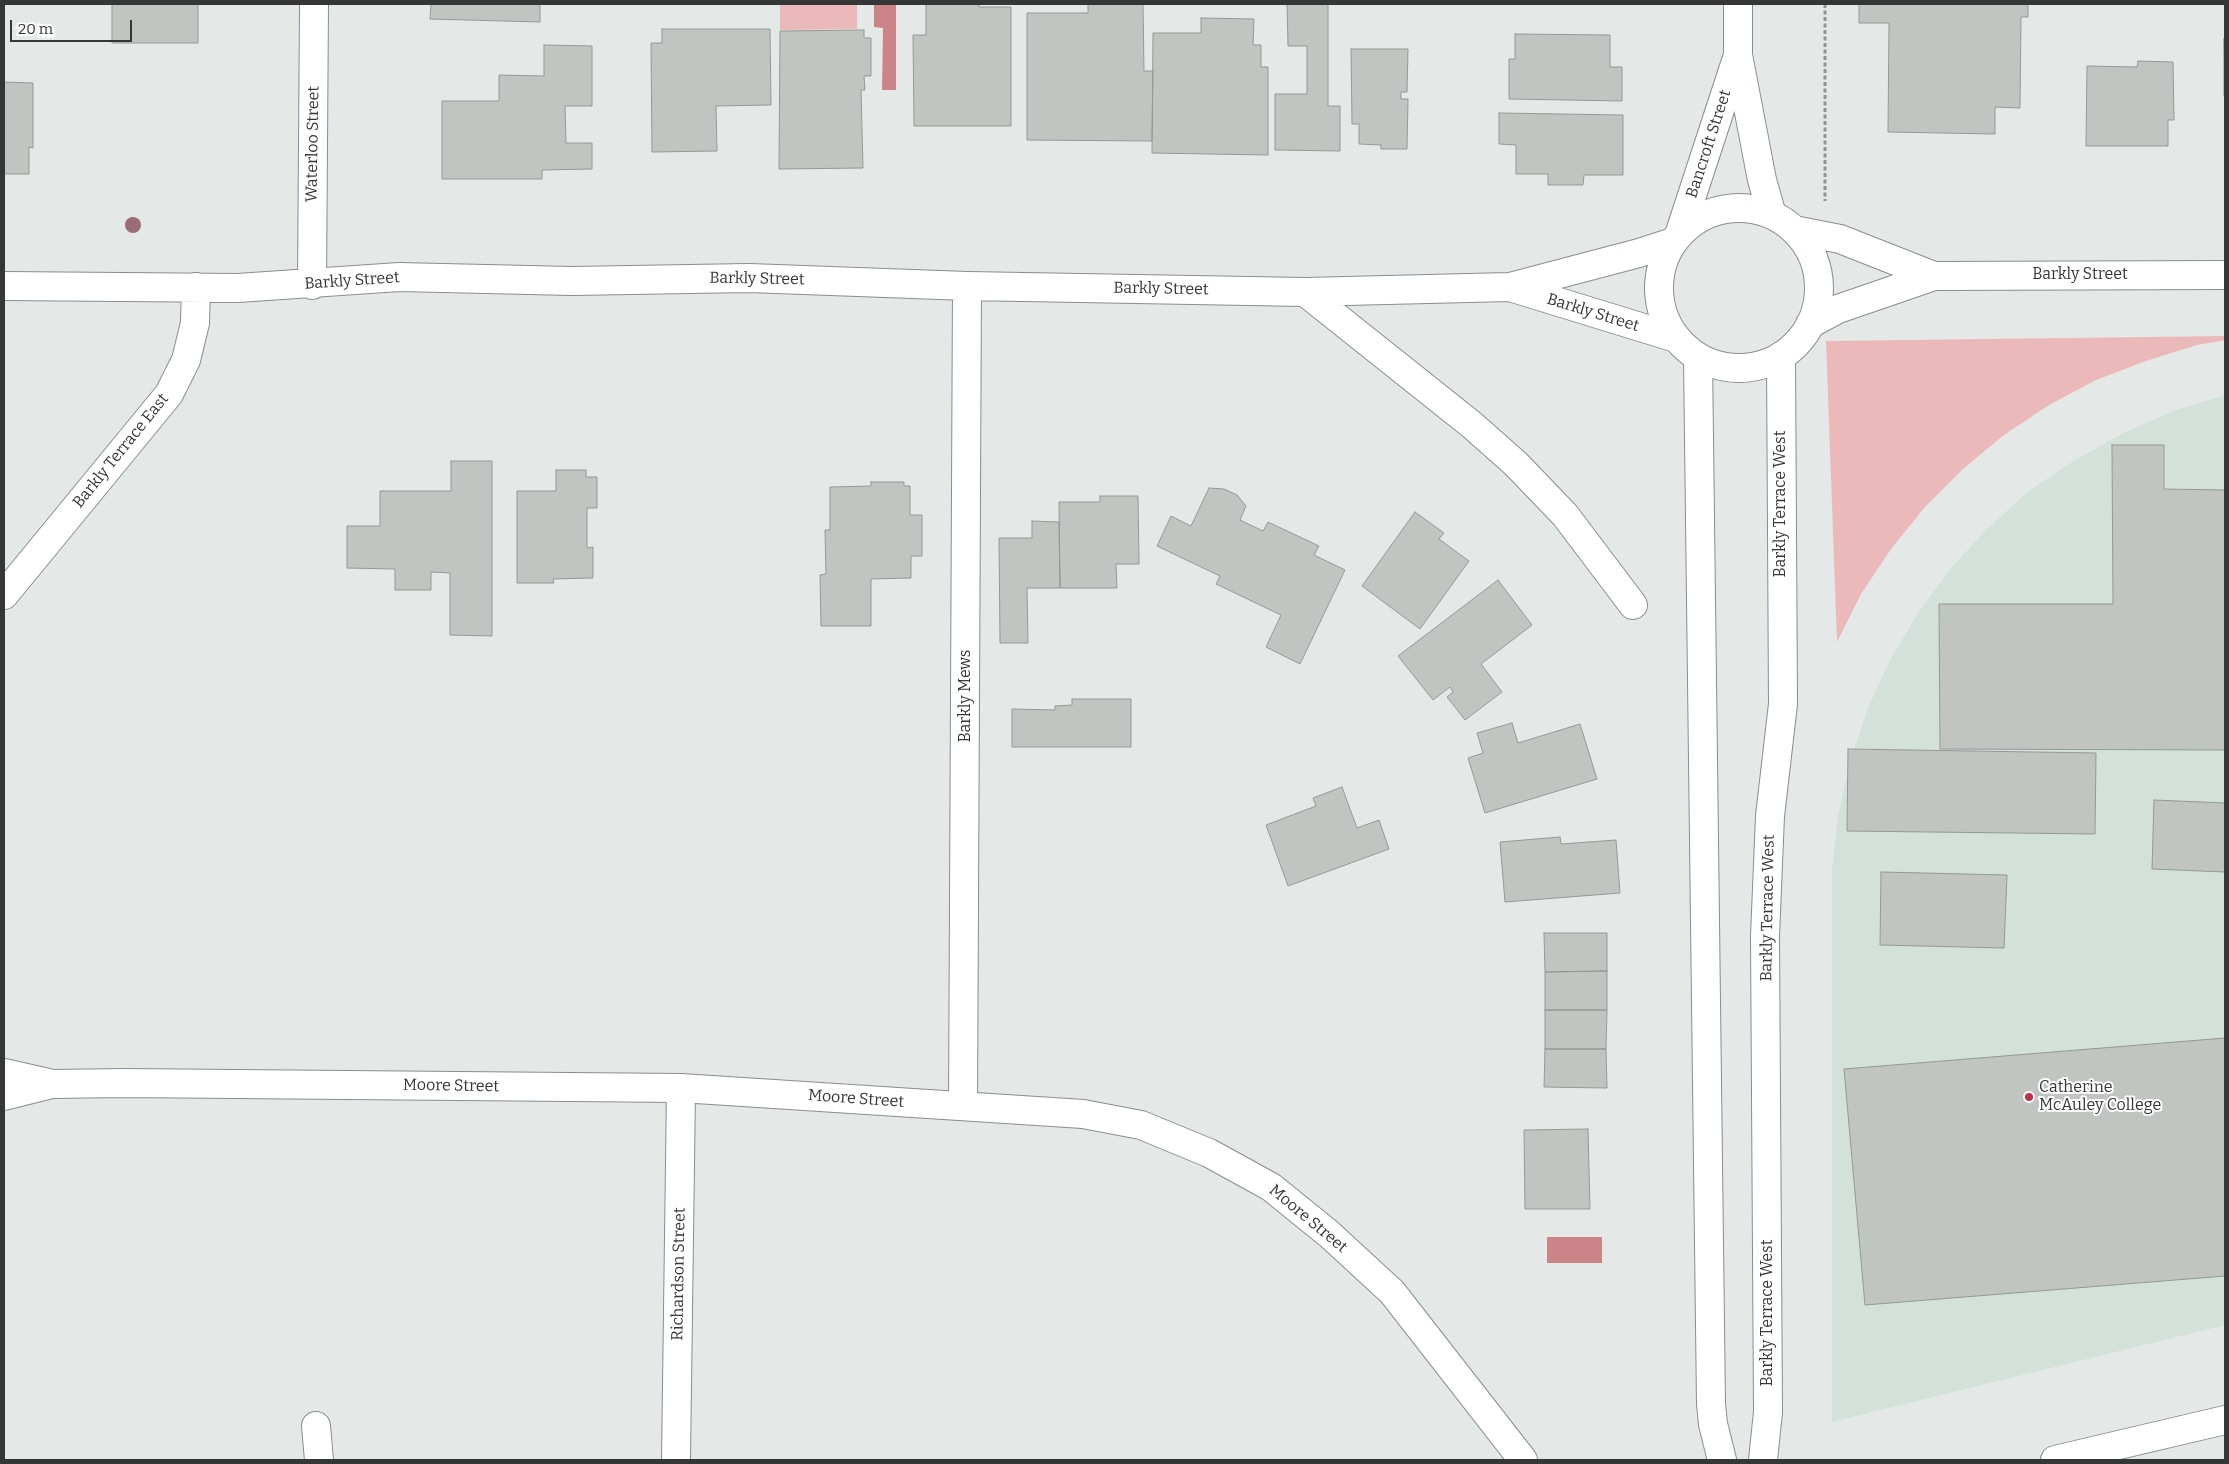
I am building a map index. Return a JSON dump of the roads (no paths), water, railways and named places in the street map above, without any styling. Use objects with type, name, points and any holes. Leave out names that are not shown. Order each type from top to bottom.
[{"type":"street","name":"Waterloo Street","points":[[312,285],[314,4]]},
{"type":"street","name":"Bancroft Street","points":[[1738,4],[1738,56],[1772,215]]},
{"type":"street","name":"Bancroft Street","points":[[1677,237],[1738,56]]},
{"type":"street","points":[[1748,208],[1772,215],[1794,230],[1810,250],[1818,274],[1818,300],[1810,324],[1798,342],[1781,356],[1761,365],[1740,368],[1718,365],[1698,357],[1676,338],[1663,315],[1658,290],[1662,265],[1677,237],[1700,217],[1723,209],[1748,208]]},
{"type":"street","name":"Barkly Street","points":[[1794,230],[1840,239],[1934,276]]},
{"type":"street","name":"Barkly Street","points":[[4,286],[196,287],[312,285],[399,277],[572,281],[750,278],[967,286],[1306,292],[1510,287],[1639,253],[1677,237]]},
{"type":"street","name":"Barkly Street","points":[[1810,324],[1838,309],[1934,276],[2225,274]]},
{"type":"street","name":"Barkly Mews","points":[[963,1106],[967,286]]},
{"type":"street","name":"Barkly Terrace East","points":[[4,595],[169,394],[186,360],[195,323],[196,287]]},
{"type":"street","name":"Barkly Street","points":[[1510,287],[1676,338]]},
{"type":"street","points":[[1306,292],[1472,425],[1516,464],[1565,515],[1633,605]]},
{"type":"street","name":"Barkly Terrace West","points":[[1764,1460],[1768,1412],[1765,936],[1770,816],[1783,704],[1781,356]]},
{"type":"street","points":[[1698,357],[1711,1404],[1713,1424],[1722,1460]]},
{"type":"street","name":"Moore Street","points":[[4,1073],[52,1084]]},
{"type":"street","name":"Moore Street","points":[[4,1096],[52,1084],[124,1082],[681,1088],[1083,1114],[1141,1125],[1209,1153],[1271,1187],[1329,1234],[1392,1292],[1523,1460]]},
{"type":"street","name":"Richardson Street","points":[[676,1460],[681,1088]]},
{"type":"street","points":[[2055,1460],[2225,1420]]},
{"type":"street","points":[[316,1426],[319,1460]]},
{"type":"place","name":"Catherine McAuley College","points":[[2029,1097]]}]
